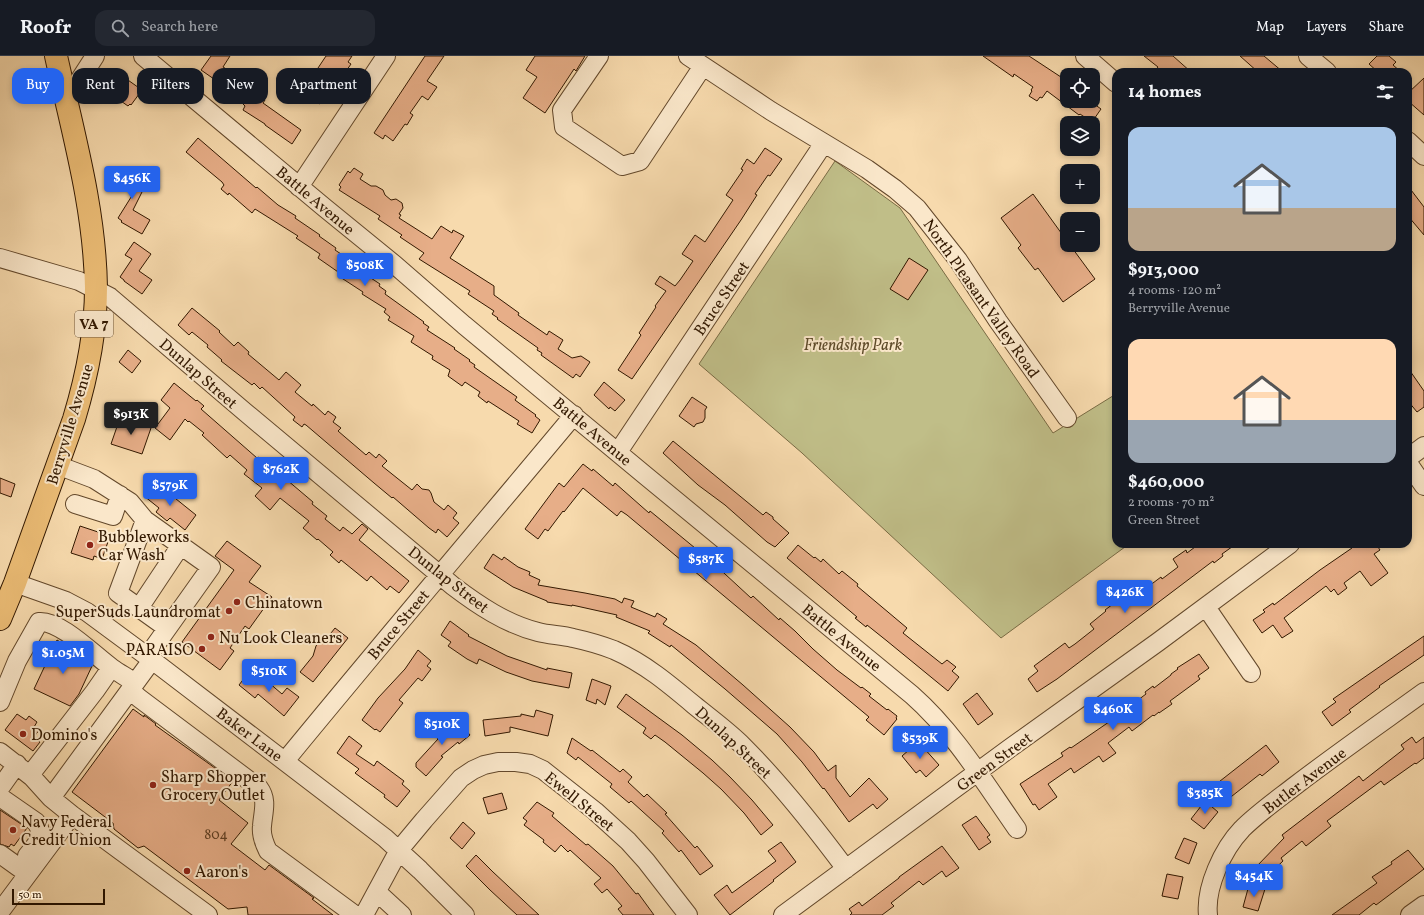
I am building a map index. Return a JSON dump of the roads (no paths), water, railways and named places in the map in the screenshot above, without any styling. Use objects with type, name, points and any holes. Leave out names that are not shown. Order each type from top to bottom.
[{"type":"main road","name":"Berryville Avenue","points":[[0,619],[15,583],[74,419],[84,385],[93,333],[96,289],[93,239],[88,198],[56,56]]},
{"type":"street","points":[[66,100],[95,56]]},
{"type":"street","name":"Battle Avenue","points":[[143,56],[912,695],[938,720],[959,745],[1017,829]]},
{"type":"street","points":[[299,187],[386,56]]},
{"type":"street","points":[[599,56],[562,110],[564,127],[622,166],[640,161],[696,61]]},
{"type":"street","points":[[1085,56],[1112,80]]},
{"type":"street","name":"North Pleasant Valley Road","points":[[696,61],[771,111],[867,169],[895,189],[917,208],[958,260],[998,321],[1067,418]]},
{"type":"street","name":"Bruce Street","points":[[618,452],[824,143]]},
{"type":"street","points":[[1412,146],[1424,156]]},
{"type":"street","name":"Dunlap Street","points":[[0,258],[80,281],[110,297],[245,412],[475,603],[518,626],[538,632],[592,642],[631,658],[652,671],[741,744],[807,817],[846,869]]},
{"type":"street","name":"Bruce Street","points":[[285,761],[574,415]]},
{"type":"street","points":[[1412,455],[1424,446]]},
{"type":"street","points":[[28,817],[48,795],[133,687],[167,628],[210,567],[145,520],[130,502],[120,495],[94,479],[57,466]]},
{"type":"street","points":[[1412,469],[1424,486]]},
{"type":"street","points":[[75,504],[113,516],[120,495]]},
{"type":"street","points":[[145,520],[118,593],[167,628]]},
{"type":"street","points":[[139,608],[181,545]]},
{"type":"street","name":"Green Street","points":[[783,915],[1285,548]]},
{"type":"street","name":"Baker Lane","points":[[15,583],[76,606],[150,658],[400,850],[465,915]]},
{"type":"street","points":[[1206,607],[1251,672]]},
{"type":"street","points":[[0,702],[17,662],[39,622],[46,621],[69,634],[133,687],[139,698],[259,788],[264,797],[265,806],[262,834],[264,844],[268,851],[355,915]]},
{"type":"street","points":[[0,788],[23,770],[95,691],[111,668]]},
{"type":"street","name":"Butler Avenue","points":[[1208,915],[1210,892],[1215,874],[1229,846],[1241,830],[1255,817],[1316,770],[1424,692]]},
{"type":"street","points":[[0,752],[23,770],[48,795],[72,814],[208,915]]},
{"type":"street","name":"Ewell Street","points":[[364,915],[400,850],[461,778],[484,765],[498,762],[516,762],[530,764],[543,770],[595,811],[628,841],[646,861],[688,915]]},
{"type":"street","points":[[0,797],[36,822],[41,833],[39,840],[3,910]]},
{"type":"street","points":[[23,871],[72,814]]},
{"type":"street","points":[[0,854],[23,871]]},
{"type":"street","points":[[376,892],[402,915]]},
{"type":"street","points":[[1410,915],[1424,905]]},
{"type":"place","name":"Bubbleworks Car Wash","points":[[90,545]]},
{"type":"place","name":"Chinatown","points":[[237,602]]},
{"type":"place","name":"SuperSuds Laundromat","points":[[229,611]]},
{"type":"place","name":"Nu Look Cleaners","points":[[211,637]]},
{"type":"place","name":"PARAISO","points":[[202,649]]},
{"type":"place","name":"Domino's","points":[[23,734]]},
{"type":"place","name":"Sharp Shopper Grocery Outlet","points":[[153,785]]},
{"type":"place","name":"Navy Federal Credit Union","points":[[13,830]]},
{"type":"place","name":"Aaron's","points":[[187,871]]},
{"type":"park label","name":"Friendship Park","points":[[853,344]]}]
